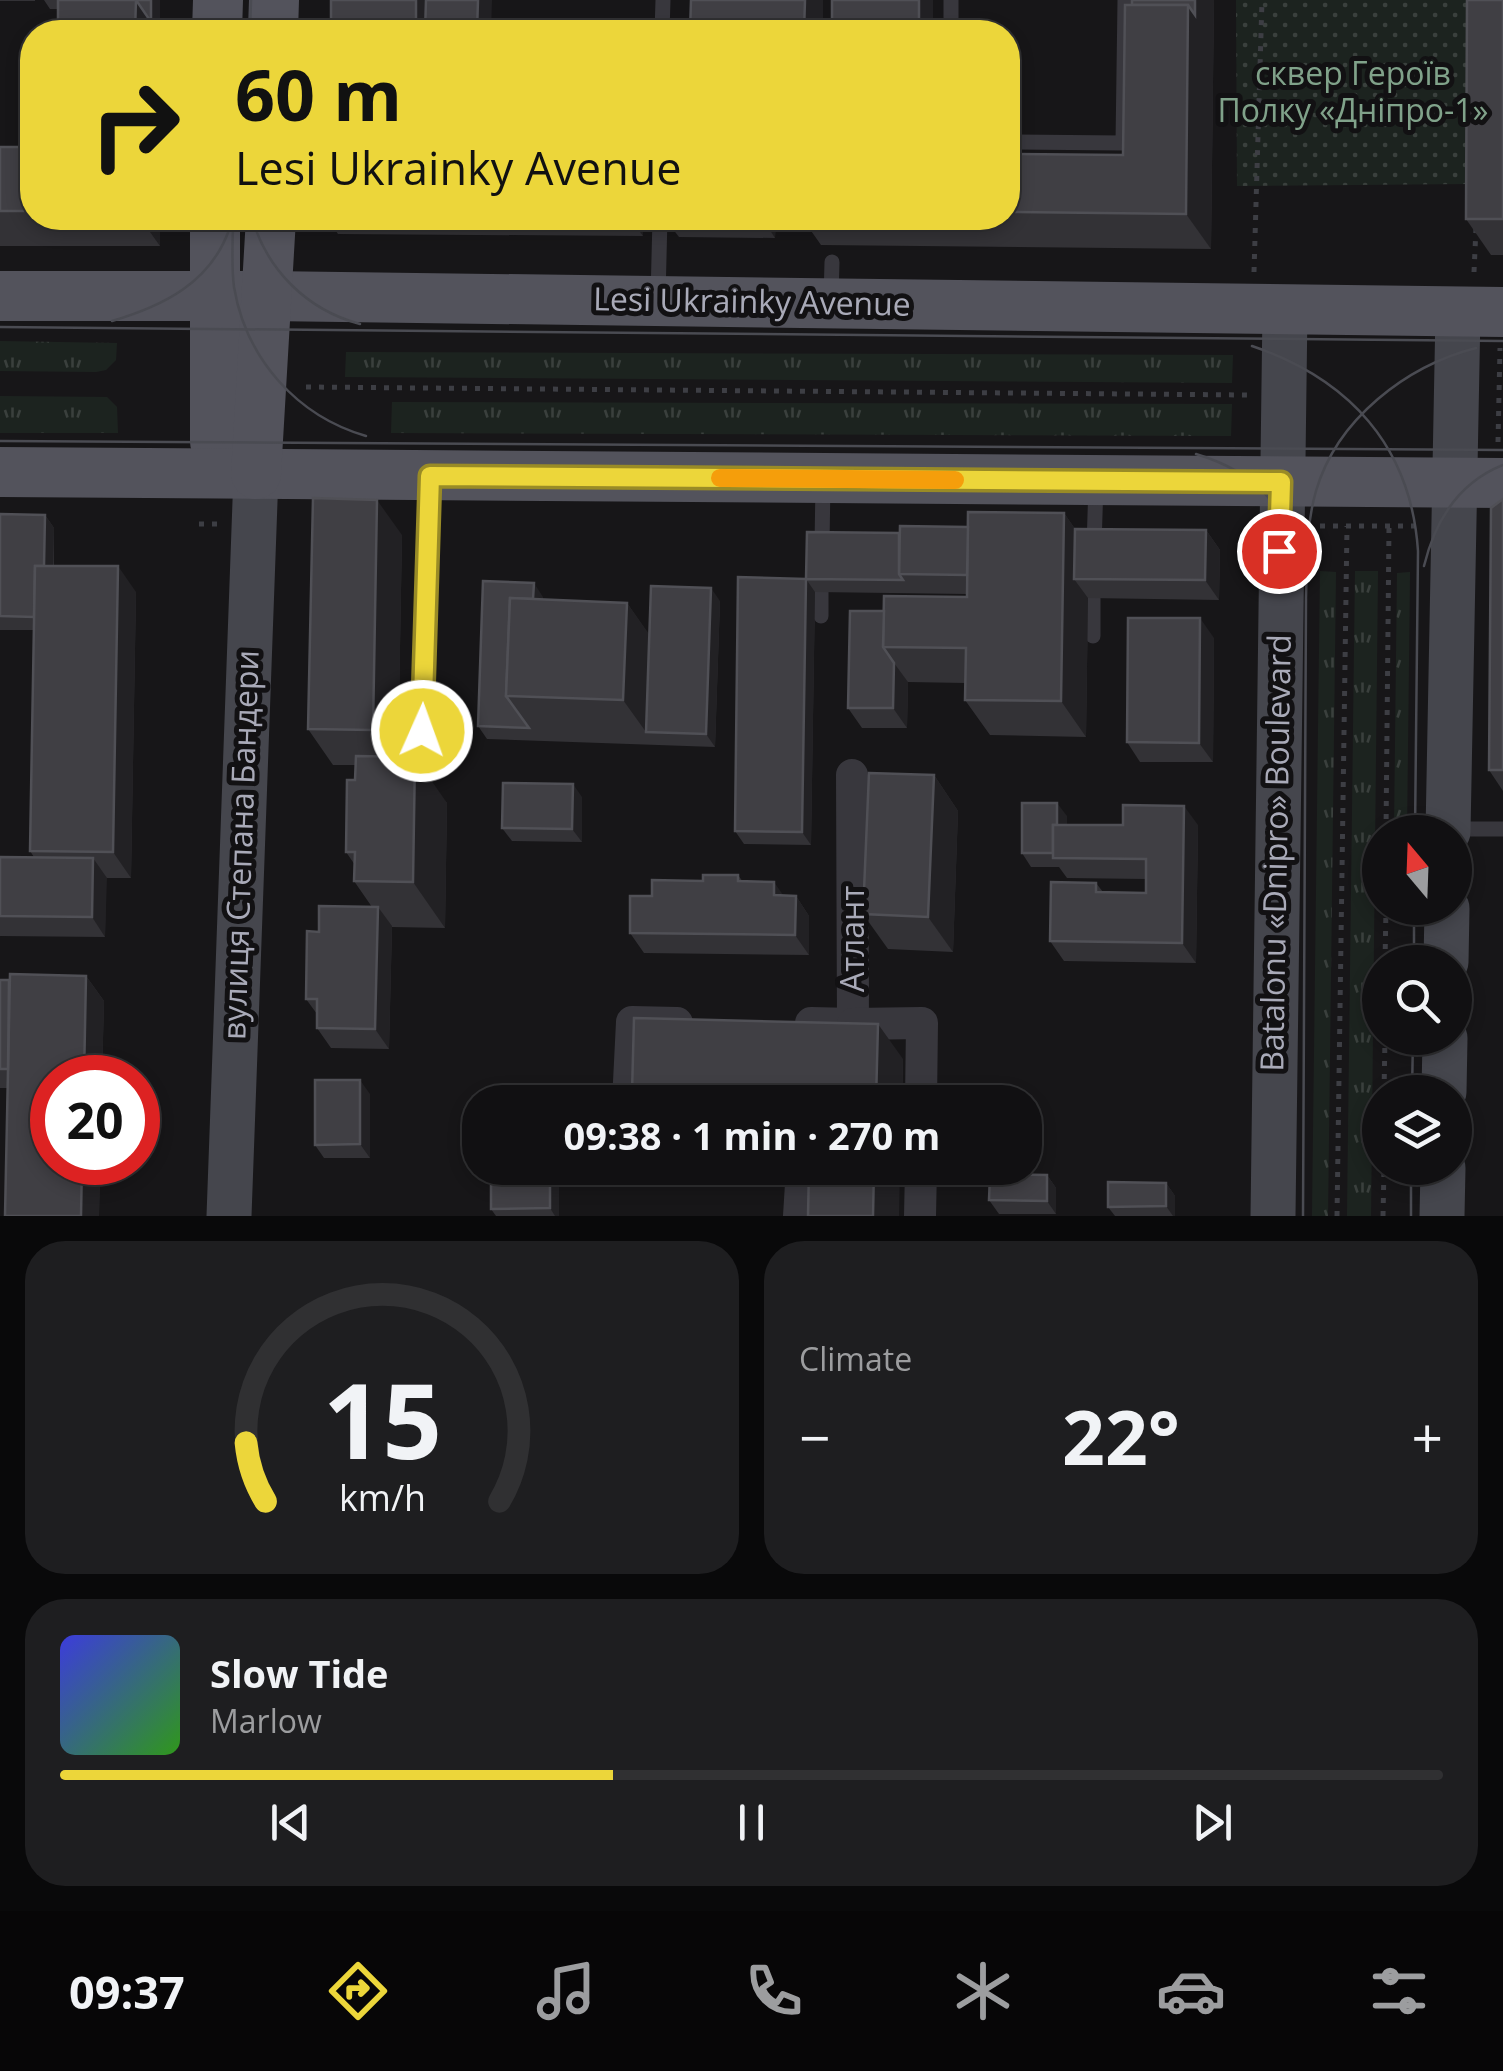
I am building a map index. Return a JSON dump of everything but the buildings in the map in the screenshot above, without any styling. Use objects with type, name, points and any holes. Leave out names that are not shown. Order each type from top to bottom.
[{"type":"main road","points":[[125,296],[148,290],[188,264],[202,249],[210,230]]},
{"type":"main road","points":[[215,230],[215,442],[221,456],[236,468],[256,474]]},
{"type":"main road","name":"вулиця Степана Бандери","points":[[256,474],[270,230]]},
{"type":"main road","points":[[278,230],[292,256],[322,281],[340,289],[385,298]]},
{"type":"main road","name":"Lesi Ukrainky Avenue","points":[[0,296],[658,300],[832,282],[1285,309],[1484,304]]},
{"type":"main road","points":[[0,472],[824,478],[981,488],[1096,480],[1280,504],[1477,494]]},
{"type":"street","points":[[1449,815],[1477,494],[1484,304]]},
{"type":"street","name":"Batalonu «Dnipro» Boulevard","points":[[1273,1216],[1285,309]]},
{"type":"street","name":"вулиця Степана Бандери","points":[[229,1216],[256,474]]},
{"type":"street","name":"Атлант","points":[[853,1010],[852,775],[853,1010]]},
{"type":"street","name":"Атлант","points":[[779,1023],[853,1010],[922,1022],[921,1085]]},
{"type":"street","points":[[629,1085],[632,1022],[706,1023]]},
{"type":"street","points":[[799,1216],[801,1185]]},
{"type":"street","points":[[920,1216],[921,1185]]},
{"type":"street","points":[[1442,1185],[1442,1216]]},
{"type":"lane","points":[[1020,142],[1123,142],[1125,0]]},
{"type":"lane","points":[[658,300],[660,230]]},
{"type":"lane","points":[[422,731],[430,476]]},
{"type":"lane","points":[[822,545],[824,478]]},
{"type":"lane","points":[[1094,548],[1096,480]]},
{"type":"lane","points":[[821,592],[821,616]]},
{"type":"lane","points":[[1092,636],[1093,598]]},
{"type":"lane","points":[[1472,830],[1503,829]]},
{"type":"path","points":[[1254,269],[1262,0]]},
{"type":"path","points":[[1280,504],[1347,526],[1389,526],[1477,494],[1501,395],[1484,304],[1476,224]]},
{"type":"path","points":[[306,386],[1251,395]]},
{"type":"path","points":[[1337,1216],[1347,526]]},
{"type":"path","points":[[1386,815],[1389,526]]},
{"type":"path","points":[[1383,1216],[1384,1185]]},
{"type":"green space","name":"сквер Героїв Полку «Дніпро-1»","points":[[1236,0],[1469,0],[1469,184],[1237,186]]},
{"type":"green space","points":[[0,341],[117,343],[116,360],[106,370],[96,372],[0,371]]},
{"type":"green space","points":[[346,352],[1233,355],[1232,383],[345,377]]},
{"type":"green space","points":[[0,396],[107,397],[117,407],[118,433],[0,433]]},
{"type":"green space","points":[[392,402],[1232,404],[1231,436],[391,433]]},
{"type":"green space","points":[[1320,571],[1336,572],[1328,1216],[1312,1216]]},
{"type":"green space","points":[[1355,571],[1378,571],[1375,815],[1362,815],[1362,925],[1374,925],[1374,945],[1362,945],[1362,1055],[1373,1055],[1373,1075],[1362,1075],[1362,1185],[1371,1185],[1371,1216],[1347,1216]]},
{"type":"green space","points":[[1410,572],[1407,815],[1394,815],[1397,573]]},
{"type":"tram line","points":[[250,20],[251,0]]},
{"type":"tram line","points":[[112,321],[149,308],[182,290],[210,264],[229,230]]},
{"type":"tram line","points":[[233,230],[234,287],[240,313],[263,361],[297,399],[341,427],[366,436]]},
{"type":"tram line","points":[[256,230],[279,271],[306,298],[360,324]]},
{"type":"tram line","points":[[0,327],[1503,341]]},
{"type":"tram line","points":[[1252,346],[1318,377],[1345,398],[1369,422],[1403,479],[1418,551],[1415,815]]},
{"type":"tram line","points":[[1303,1216],[1306,598],[1313,504],[1326,465],[1357,419],[1400,382],[1450,356],[1476,348]]},
{"type":"tram line","points":[[0,441],[1503,450]]},
{"type":"tram line","points":[[1196,454],[1237,471],[1266,495],[1287,527],[1301,568]]},
{"type":"tram line","points":[[1424,566],[1451,505],[1473,482],[1503,465]]},
{"type":"tram line","points":[[1414,925],[1414,945]]},
{"type":"tram line","points":[[1412,1075],[1413,1055]]},
{"type":"tram line","points":[[1411,1185],[1411,1216]]},
{"type":"slow traffic","points":[[720,478],[955,480]]},
{"type":"route","points":[[422,731],[430,476],[1281,482],[1279,551]]}]
